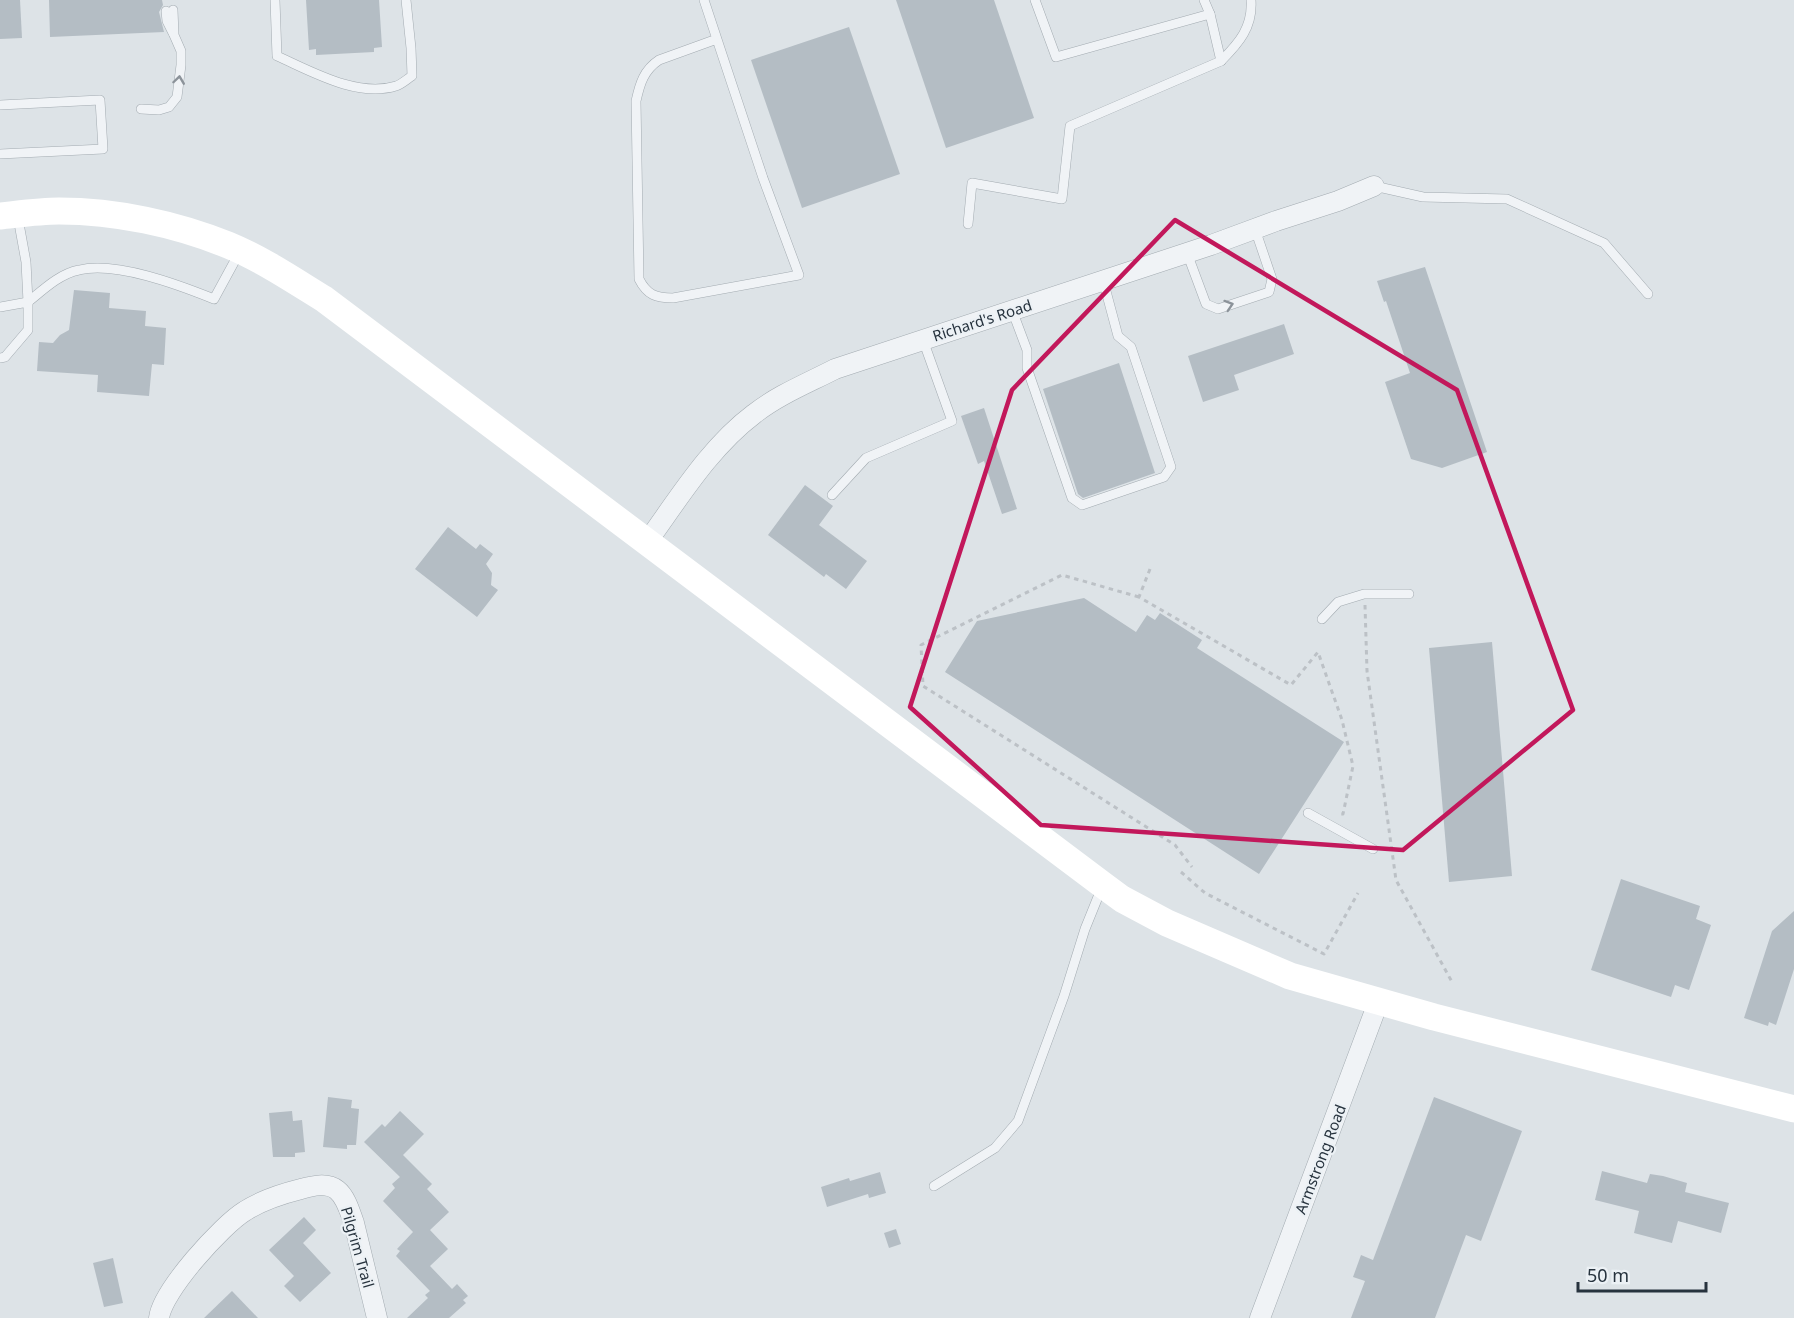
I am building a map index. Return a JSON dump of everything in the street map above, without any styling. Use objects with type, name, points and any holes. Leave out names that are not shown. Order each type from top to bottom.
[{"type":"street","name":"Richard's Road","points":[[647,542],[696,475],[727,438],[754,414],[786,394],[835,369],[1187,253],[1338,201],[1374,186]]},
{"type":"street","points":[[9,215],[59,211],[136,219],[182,229],[240,251],[275,269],[324,299],[1122,899],[1167,923],[1290,976],[1434,1017],[1794,1109]]},
{"type":"street","name":"Armstrong Road","points":[[1260,1318],[1379,1000]]},
{"type":"street","name":"Pilgrim Trail","points":[[160,1313],[176,1285],[204,1249],[237,1216],[278,1195],[311,1186],[324,1186],[336,1189],[348,1207],[377,1318]]},
{"type":"lane","points":[[275,0],[277,56],[332,81],[375,89],[398,86],[412,76],[406,0]]},
{"type":"lane","points":[[704,0],[751,136],[763,178],[799,275],[673,298],[659,298],[648,293],[639,279],[636,100],[642,78],[652,64],[717,39]]},
{"type":"lane","points":[[1035,0],[1056,57],[1210,14]]},
{"type":"lane","points":[[1203,0],[1210,14],[1221,61]]},
{"type":"lane","points":[[968,224],[972,183],[1062,199],[1070,126],[1221,61],[1241,41],[1252,12],[1251,0]]},
{"type":"lane","points":[[141,109],[159,110],[170,107],[177,97],[181,51],[167,21],[170,11]]},
{"type":"lane","points":[[0,105],[100,100],[103,148],[0,154]]},
{"type":"lane","points":[[1374,186],[1423,197],[1507,199],[1604,243],[1648,294]]},
{"type":"lane","points":[[0,358],[5,357],[28,330],[26,262],[9,215]]},
{"type":"lane","points":[[1187,253],[1206,303],[1218,309],[1269,292],[1272,279],[1255,229]]},
{"type":"lane","points":[[0,307],[28,302],[60,278],[77,270],[98,267],[169,280],[214,298],[240,251]]},
{"type":"lane","points":[[1012,310],[1027,350],[1027,368],[1072,498],[1082,506],[1164,477],[1172,467],[1131,347],[1118,336],[1103,280]]},
{"type":"lane","points":[[832,495],[866,458],[952,421],[923,340]]},
{"type":"lane","points":[[1322,619],[1338,602],[1364,594],[1408,594]]},
{"type":"lane","points":[[1308,813],[1373,849]]},
{"type":"lane","points":[[934,1186],[996,1148],[1018,1120],[1064,996],[1085,929],[1103,885]]},
{"type":"path","points":[[1139,597],[1150,569]]},
{"type":"path","points":[[1192,867],[1175,845],[923,686],[921,645],[1062,575],[1139,597],[1291,685],[1318,652],[1342,720],[1353,766],[1343,814],[1308,813]]},
{"type":"path","points":[[1364,594],[1367,671],[1396,880],[1452,982]]},
{"type":"path","points":[[1181,872],[1205,893],[1324,954],[1358,893]]},
{"type":"highlighted area","points":[[1175,220],[1457,390],[1573,710],[1403,850],[1041,825],[910,707],[1012,390]]},
{"type":"building","points":[[0,0],[20,0],[22,38],[0,39]]},
{"type":"building","points":[[49,0],[162,0],[163,5],[159,12],[164,32],[50,37]]},
{"type":"building","points":[[306,0],[379,0],[382,47],[374,48],[374,52],[316,55],[316,49],[309,50]]},
{"type":"building","points":[[896,0],[994,0],[1034,118],[946,148]]},
{"type":"building","points":[[849,27],[900,174],[802,208],[751,60]]},
{"type":"building","points":[[1425,267],[1487,452],[1442,468],[1411,459],[1385,382],[1410,373],[1377,281]]},
{"type":"building","points":[[74,290],[110,293],[109,308],[146,311],[145,326],[166,328],[164,365],[152,364],[149,396],[97,392],[98,375],[37,371],[39,342],[53,343],[69,330]]},
{"type":"building","points":[[1284,324],[1294,354],[1234,375],[1239,390],[1203,402],[1188,356]]},
{"type":"building","points":[[1119,363],[1155,473],[1083,498],[1078,494],[1043,389]]},
{"type":"building","points":[[984,408],[1017,509],[1002,514],[984,461],[978,464],[961,416]]},
{"type":"building","points":[[805,485],[833,506],[819,525],[867,561],[846,589],[826,574],[824,577],[768,535]]},
{"type":"building","points":[[448,527],[476,549],[480,544],[493,554],[486,564],[492,573],[491,585],[498,590],[477,617],[415,569]]},
{"type":"building","points":[[1084,598],[1136,632],[1147,615],[1155,620],[1160,613],[1202,640],[1197,648],[1344,742],[1259,874],[945,672],[977,621]]},
{"type":"building","points":[[1492,642],[1512,876],[1449,882],[1429,648]]},
{"type":"building","points":[[1621,879],[1700,906],[1696,919],[1711,925],[1689,990],[1675,985],[1671,997],[1591,970]]},
{"type":"building","points":[[1794,911],[1794,969],[1776,1025],[1769,1022],[1768,1026],[1744,1018],[1772,931]]},
{"type":"building","points":[[328,1097],[352,1100],[351,1108],[359,1109],[356,1145],[347,1145],[347,1149],[323,1147]]},
{"type":"building","points":[[1434,1097],[1522,1131],[1481,1241],[1466,1235],[1435,1318],[1351,1318],[1365,1281],[1353,1277],[1361,1255],[1373,1260]]},
{"type":"building","points":[[292,1111],[293,1121],[302,1120],[305,1152],[295,1153],[295,1157],[273,1157],[269,1113]]},
{"type":"building","points":[[400,1111],[424,1134],[403,1155],[432,1184],[427,1189],[449,1212],[430,1230],[448,1249],[430,1266],[452,1289],[457,1284],[468,1296],[463,1300],[466,1303],[449,1318],[407,1318],[428,1298],[425,1295],[430,1291],[396,1256],[400,1251],[397,1249],[413,1232],[383,1201],[395,1188],[392,1184],[400,1177],[364,1142],[382,1124],[385,1127]]},
{"type":"building","points":[[1602,1171],[1647,1183],[1650,1174],[1663,1176],[1687,1183],[1685,1192],[1729,1203],[1721,1233],[1678,1221],[1672,1243],[1634,1233],[1639,1211],[1595,1200]]},
{"type":"building","points":[[880,1172],[886,1193],[869,1198],[868,1194],[827,1207],[821,1187],[849,1178],[850,1181]]},
{"type":"building","points":[[304,1217],[316,1230],[303,1243],[331,1273],[300,1302],[284,1286],[294,1276],[269,1250]]},
{"type":"building","points":[[896,1229],[901,1244],[889,1248],[884,1233]]},
{"type":"building","points":[[113,1258],[123,1303],[104,1307],[93,1263]]},
{"type":"building","points":[[232,1291],[258,1318],[204,1318]]}]
